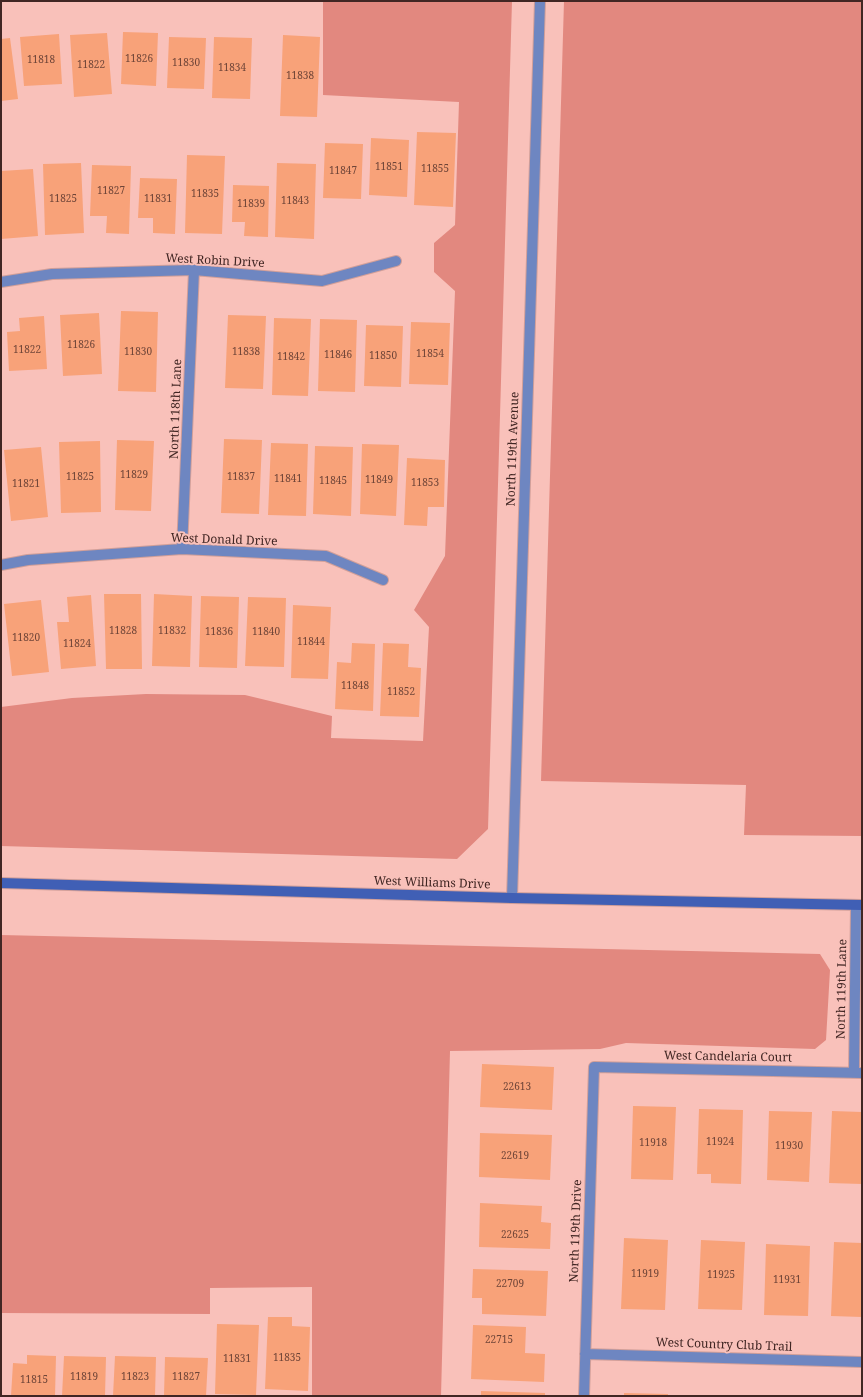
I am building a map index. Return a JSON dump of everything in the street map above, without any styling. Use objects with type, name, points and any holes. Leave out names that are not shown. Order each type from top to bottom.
[{"type":"main road","name":"West Williams Drive","points":[[1,882],[512,898],[859,905]]},
{"type":"street","name":"North 119th Avenue","points":[[512,898],[540,1]]},
{"type":"street","name":"West Robin Drive","points":[[1,282],[52,274],[194,270],[322,281],[396,261]]},
{"type":"street","name":"North 118th Lane","points":[[182,549],[194,270]]},
{"type":"street","name":"West Donald Drive","points":[[1,565],[28,560],[182,549],[326,556],[383,580]]},
{"type":"street","name":"North 119th Lane","points":[[858,1073],[859,905]]},
{"type":"street","name":"West Candelaria Court","points":[[594,1067],[858,1073]]},
{"type":"street","name":"North 119th Drive","points":[[584,1396],[594,1067]]},
{"type":"street","name":"West Country Club Trail","points":[[585,1354],[862,1362]]},
{"type":"shaded area","points":[[323,1],[512,1],[488,829],[457,859],[1,846],[1,707],[72,698],[146,694],[245,695],[332,716],[331,738],[423,741],[429,627],[414,610],[445,556],[455,291],[434,272],[434,243],[455,225],[459,102],[323,95]]},
{"type":"shaded area","points":[[564,1],[862,1],[862,836],[744,835],[746,785],[541,781]]},
{"type":"shaded area","points":[[1,935],[820,954],[830,970],[826,1040],[815,1049],[626,1043],[600,1049],[450,1051],[441,1396],[312,1396],[312,1287],[210,1288],[210,1314],[1,1313]]},
{"type":"building","points":[[123,32],[158,33],[156,86],[121,84]]},
{"type":"building","points":[[107,33],[112,94],[74,97],[70,35]]},
{"type":"building","points":[[59,34],[62,84],[24,86],[20,37]]},
{"type":"building","points":[[283,35],[320,37],[317,117],[280,116]]},
{"type":"building","points":[[169,37],[206,38],[204,89],[167,88]]},
{"type":"building","points":[[214,37],[252,38],[250,99],[212,98]]},
{"type":"building","points":[[10,38],[18,99],[1,101],[1,39]]},
{"type":"building","points":[[417,132],[456,133],[453,207],[414,205]]},
{"type":"building","points":[[371,138],[409,140],[407,197],[369,195]]},
{"type":"building","points":[[325,143],[363,144],[361,199],[323,198]]},
{"type":"building","points":[[187,155],[225,156],[222,234],[185,233]]},
{"type":"building","points":[[81,163],[84,233],[45,235],[43,164]]},
{"type":"building","points":[[277,163],[316,164],[314,239],[275,237]]},
{"type":"building","points":[[92,165],[131,166],[129,234],[106,233],[107,216],[90,216]]},
{"type":"building","points":[[33,169],[38,236],[1,239],[1,171]]},
{"type":"building","points":[[140,178],[177,179],[175,234],[153,233],[153,218],[138,218]]},
{"type":"building","points":[[233,185],[269,186],[268,237],[244,236],[245,222],[232,222]]},
{"type":"building","points":[[121,311],[158,312],[156,392],[118,391]]},
{"type":"building","points":[[99,313],[102,374],[63,376],[60,315]]},
{"type":"building","points":[[228,315],[266,316],[263,389],[225,388]]},
{"type":"building","points":[[44,316],[47,369],[9,371],[7,332],[20,331],[19,318]]},
{"type":"building","points":[[274,318],[311,319],[308,396],[272,395]]},
{"type":"building","points":[[320,319],[357,320],[355,392],[318,391]]},
{"type":"building","points":[[411,322],[450,323],[448,385],[409,384]]},
{"type":"building","points":[[366,325],[403,326],[401,387],[364,386]]},
{"type":"building","points":[[224,439],[262,440],[259,514],[221,513]]},
{"type":"building","points":[[117,440],[154,441],[151,511],[115,510]]},
{"type":"building","points":[[100,441],[101,512],[61,513],[59,442]]},
{"type":"building","points":[[271,443],[308,444],[306,516],[268,515]]},
{"type":"building","points":[[362,444],[399,445],[396,516],[360,514]]},
{"type":"building","points":[[315,446],[353,447],[351,516],[313,514]]},
{"type":"building","points":[[41,447],[48,517],[11,521],[4,450]]},
{"type":"building","points":[[407,458],[445,460],[444,507],[428,507],[427,526],[404,525]]},
{"type":"building","points":[[104,594],[141,594],[142,669],[106,669]]},
{"type":"building","points":[[154,594],[192,596],[190,667],[152,666]]},
{"type":"building","points":[[91,595],[96,666],[61,669],[57,622],[69,622],[67,597]]},
{"type":"building","points":[[201,596],[239,597],[237,668],[199,667]]},
{"type":"building","points":[[248,597],[286,598],[284,667],[245,666]]},
{"type":"building","points":[[41,600],[49,672],[12,676],[4,604]]},
{"type":"building","points":[[293,605],[331,607],[328,679],[291,678]]},
{"type":"building","points":[[352,643],[375,644],[373,711],[335,709],[337,662],[351,663]]},
{"type":"building","points":[[383,643],[409,644],[408,667],[421,668],[419,717],[380,716]]},
{"type":"building","points":[[482,1064],[554,1067],[552,1110],[480,1107]]},
{"type":"building","points":[[633,1106],[676,1107],[673,1180],[631,1179]]},
{"type":"building","points":[[699,1109],[743,1110],[741,1184],[711,1183],[711,1174],[697,1174]]},
{"type":"building","points":[[769,1111],[812,1112],[809,1182],[767,1180]]},
{"type":"building","points":[[832,1111],[862,1112],[862,1184],[829,1183]]},
{"type":"building","points":[[480,1133],[552,1135],[550,1180],[479,1177]]},
{"type":"building","points":[[480,1203],[542,1206],[541,1222],[551,1223],[550,1249],[479,1247]]},
{"type":"building","points":[[624,1238],[668,1240],[665,1310],[621,1309]]},
{"type":"building","points":[[701,1240],[745,1242],[742,1310],[698,1309]]},
{"type":"building","points":[[834,1242],[862,1243],[862,1317],[831,1316]]},
{"type":"building","points":[[766,1244],[810,1246],[808,1316],[764,1315]]},
{"type":"building","points":[[473,1269],[548,1271],[546,1316],[482,1314],[482,1298],[472,1298]]},
{"type":"building","points":[[268,1317],[292,1317],[292,1326],[310,1327],[308,1391],[265,1389]]},
{"type":"building","points":[[217,1324],[259,1325],[256,1395],[215,1394]]},
{"type":"building","points":[[473,1325],[526,1327],[525,1353],[545,1354],[544,1382],[471,1379]]},
{"type":"building","points":[[27,1355],[56,1356],[55,1396],[11,1396],[13,1363],[27,1364]]},
{"type":"building","points":[[64,1356],[106,1357],[105,1396],[62,1396]]},
{"type":"building","points":[[115,1356],[156,1357],[155,1396],[113,1396]]},
{"type":"building","points":[[165,1357],[208,1358],[206,1396],[164,1396]]},
{"type":"building","points":[[481,1391],[545,1393],[545,1396],[481,1396]]},
{"type":"building","points":[[624,1393],[668,1394],[668,1396],[624,1396]]}]
